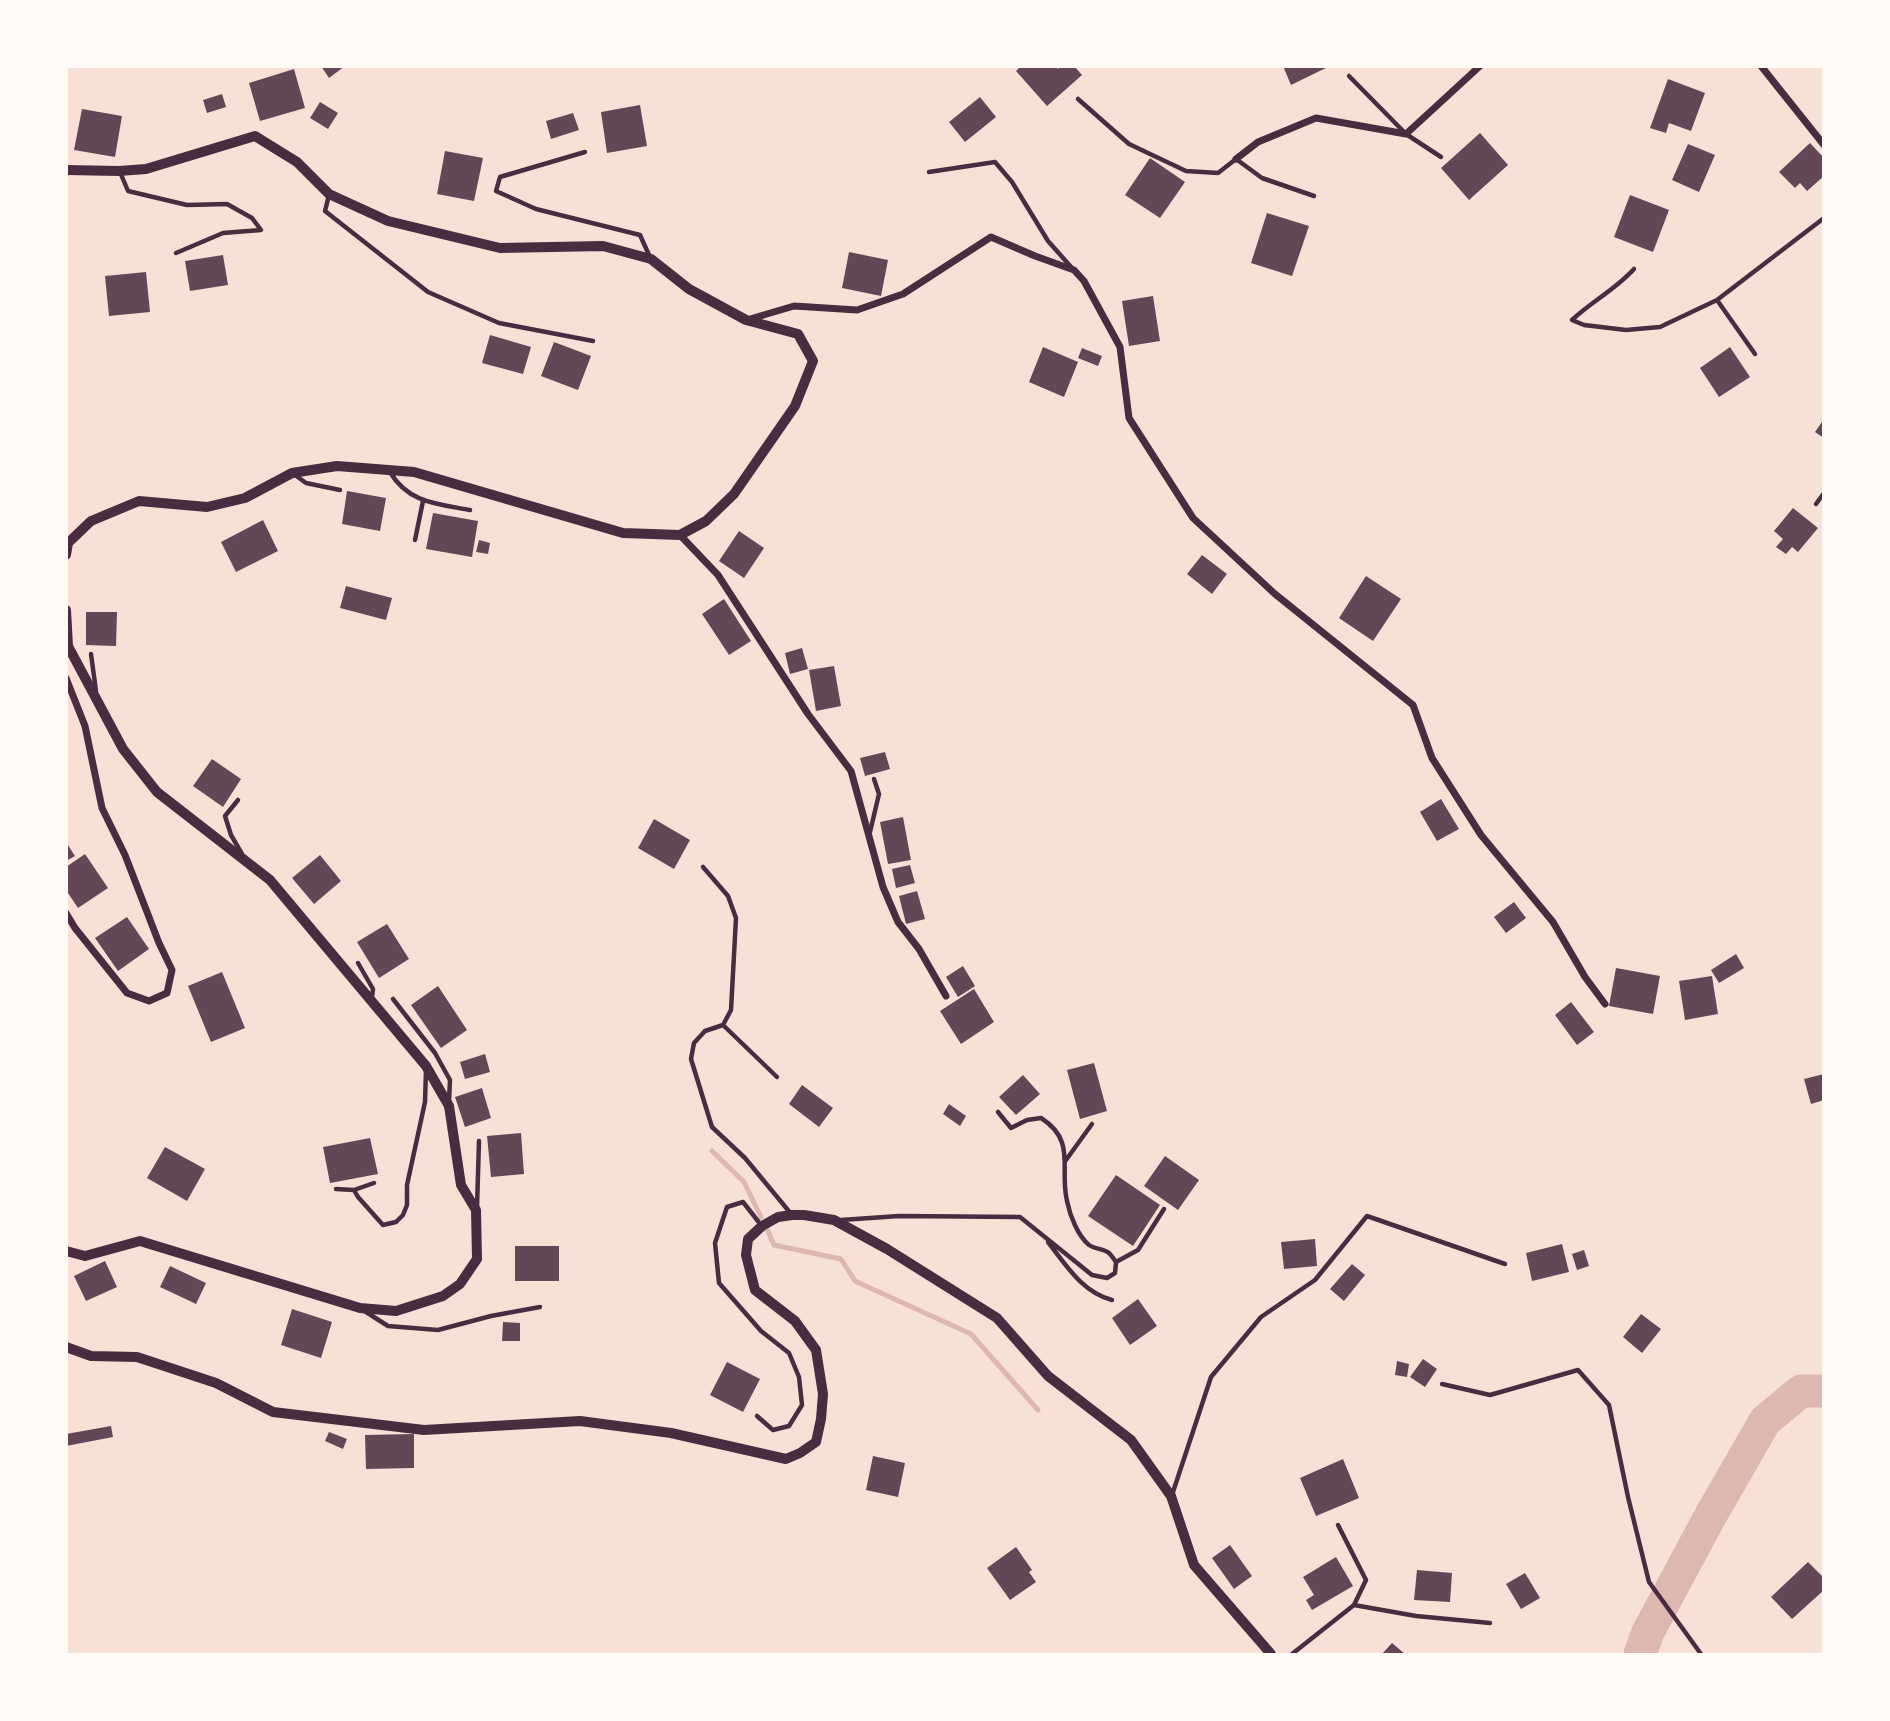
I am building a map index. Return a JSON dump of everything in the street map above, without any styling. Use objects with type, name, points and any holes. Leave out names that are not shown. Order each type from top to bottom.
[{"type":"street","points":[[1236,159],[1258,142],[1316,118],[1406,134],[1480,66]]},
{"type":"street","points":[[1761,66],[1824,145]]},
{"type":"street","points":[[66,170],[146,169],[255,136],[297,162],[329,194],[388,221],[500,247],[603,246],[651,259],[689,289],[746,320],[798,334],[813,361],[795,406],[734,494],[706,521],[680,535],[623,533],[414,472],[337,466],[292,473],[246,498],[207,507],[139,501],[91,522],[68,543],[66,555]]},
{"type":"street","points":[[746,320],[794,306],[856,310],[903,294],[991,237],[1074,270],[1084,281],[1120,346],[1129,418],[1193,518],[1275,594],[1413,705],[1432,758],[1481,835],[1553,922],[1585,977],[1605,1004]]},
{"type":"street","points":[[680,535],[718,575],[808,714],[851,771],[883,887],[898,922],[919,948],[946,996]]},
{"type":"street","points":[[66,610],[67,648],[123,749],[157,792],[270,880],[426,1066],[449,1106],[461,1185],[477,1210],[477,1259],[460,1284],[443,1296],[396,1311],[360,1308],[140,1241],[85,1256],[66,1251]]},
{"type":"street","points":[[66,678],[85,726],[102,808],[125,855],[172,970],[167,993],[149,1001],[127,993],[66,913]]},
{"type":"street","points":[[66,1347],[91,1356],[137,1357],[216,1382],[273,1412],[424,1430],[580,1421],[671,1433],[786,1460],[816,1442],[821,1419],[822,1394],[816,1350],[795,1321],[755,1290],[746,1255],[748,1239],[762,1226],[778,1217],[804,1215],[834,1220],[887,1249],[997,1318],[1048,1376],[1131,1440],[1171,1496],[1194,1565],[1271,1654]]},
{"type":"lane","points":[[1349,76],[1406,134],[1441,157]]},
{"type":"lane","points":[[1078,99],[1129,144],[1185,171],[1218,173],[1236,159],[1262,178],[1314,196]]},
{"type":"lane","points":[[584,152],[500,177],[496,191],[536,209],[640,235],[651,259]]},
{"type":"lane","points":[[929,172],[995,162],[1012,182],[1048,241],[1074,270]]},
{"type":"lane","points":[[119,171],[128,191],[187,205],[227,204],[253,218],[261,230],[223,233],[176,253]]},
{"type":"lane","points":[[329,194],[325,211],[428,292],[499,323],[593,341]]},
{"type":"lane","points":[[1634,268],[1572,320],[1584,326],[1626,330],[1660,327],[1717,300],[1824,218]]},
{"type":"lane","points":[[1717,300],[1755,354]]},
{"type":"lane","points":[[390,471],[396,482],[423,501],[470,510]]},
{"type":"lane","points":[[292,473],[306,483],[340,490]]},
{"type":"lane","points":[[1816,504],[1824,493]]},
{"type":"lane","points":[[415,540],[423,501]]},
{"type":"lane","points":[[91,654],[97,701]]},
{"type":"lane","points":[[869,836],[879,794],[874,779]]},
{"type":"lane","points":[[238,800],[225,816],[231,835],[246,862]]},
{"type":"lane","points":[[703,867],[728,896],[736,918],[731,1010],[723,1025],[705,1031],[694,1043],[691,1059],[712,1127],[744,1158],[792,1215]]},
{"type":"lane","points":[[358,963],[373,989],[371,1002]]},
{"type":"lane","points":[[393,999],[435,1053],[450,1080],[449,1106]]},
{"type":"lane","points":[[723,1025],[777,1077]]},
{"type":"lane","points":[[354,1190],[383,1225],[396,1222],[403,1215],[425,1102],[426,1066]]},
{"type":"lane","points":[[834,1220],[900,1216],[1020,1217],[1092,1275],[1107,1278],[1115,1273],[1116,1262],[1109,1253],[1090,1246],[1078,1232],[1067,1202],[1064,1177],[1066,1160],[1062,1139],[1053,1125],[1041,1118],[1027,1120],[1011,1128],[998,1112]]},
{"type":"lane","points":[[1066,1160],[1092,1124]]},
{"type":"lane","points":[[477,1210],[479,1141]]},
{"type":"lane","points":[[336,1189],[354,1190],[374,1183]]},
{"type":"lane","points":[[757,1416],[773,1430],[789,1426],[802,1405],[799,1377],[789,1353],[761,1332],[719,1283],[715,1243],[727,1207],[743,1202],[762,1226]]},
{"type":"lane","points":[[1116,1262],[1138,1250],[1164,1209]]},
{"type":"lane","points":[[1171,1496],[1211,1377],[1261,1317],[1315,1280],[1367,1216],[1505,1264]]},
{"type":"lane","points":[[1043,1236],[1077,1279],[1098,1297],[1112,1300]]},
{"type":"lane","points":[[360,1308],[388,1326],[438,1330],[540,1307]]},
{"type":"lane","points":[[1442,1384],[1490,1395],[1578,1370],[1609,1405],[1649,1582],[1701,1654]]},
{"type":"lane","points":[[1292,1654],[1354,1605],[1366,1580],[1338,1525]]},
{"type":"lane","points":[[1354,1605],[1416,1616],[1490,1623]]},
{"type":"building","points":[[321,66],[345,66],[329,78]]},
{"type":"building","points":[[1021,66],[1056,66],[1058,69],[1061,66],[1074,66],[1082,75],[1047,106],[1016,71]]},
{"type":"building","points":[[1283,66],[1330,66],[1291,85]]},
{"type":"building","points":[[294,69],[305,108],[260,121],[249,83]]},
{"type":"building","points":[[1668,79],[1705,93],[1691,131],[1669,123],[1666,133],[1650,128]]},
{"type":"building","points":[[222,94],[226,107],[207,113],[203,100]]},
{"type":"building","points":[[980,97],[996,117],[965,142],[949,122]]},
{"type":"building","points":[[320,102],[338,113],[328,129],[310,118]]},
{"type":"building","points":[[640,105],[647,146],[607,153],[601,112]]},
{"type":"building","points":[[82,109],[122,116],[115,157],[74,150]]},
{"type":"building","points":[[573,113],[579,130],[551,139],[546,121]]},
{"type":"building","points":[[1480,133],[1508,165],[1469,200],[1441,168]]},
{"type":"building","points":[[1810,143],[1824,158],[1824,176],[1807,191],[1800,183],[1795,188],[1779,172]]},
{"type":"building","points":[[1688,144],[1715,155],[1699,192],[1672,180]]},
{"type":"building","points":[[445,151],[483,158],[474,201],[437,194]]},
{"type":"building","points":[[1150,158],[1185,182],[1160,218],[1125,195]]},
{"type":"building","points":[[1630,195],[1669,210],[1653,252],[1614,237]]},
{"type":"building","points":[[1267,213],[1309,226],[1292,276],[1251,263]]},
{"type":"building","points":[[849,252],[888,260],[881,296],[842,288]]},
{"type":"building","points":[[223,255],[228,285],[190,291],[185,261]]},
{"type":"building","points":[[146,272],[150,312],[109,316],[105,276]]},
{"type":"building","points":[[1153,296],[1160,341],[1129,346],[1122,301]]},
{"type":"building","points":[[490,335],[531,347],[523,374],[482,363]]},
{"type":"building","points":[[554,342],[591,356],[578,390],[541,376]]},
{"type":"building","points":[[1043,347],[1078,362],[1064,397],[1029,382]]},
{"type":"building","points":[[1730,347],[1750,377],[1719,397],[1700,368]]},
{"type":"building","points":[[1082,348],[1102,356],[1098,366],[1078,358]]},
{"type":"building","points":[[1824,419],[1824,438],[1815,432]]},
{"type":"building","points":[[347,491],[386,498],[380,531],[342,524]]},
{"type":"building","points":[[1793,508],[1818,528],[1798,552],[1792,547],[1786,554],[1776,547],[1783,539],[1774,531]]},
{"type":"building","points":[[433,513],[478,521],[472,557],[426,549]]},
{"type":"building","points":[[263,520],[278,551],[236,572],[221,542]]},
{"type":"building","points":[[739,531],[764,548],[744,578],[719,561]]},
{"type":"building","points":[[479,540],[490,543],[488,554],[476,552]]},
{"type":"building","points":[[1202,555],[1227,574],[1212,594],[1187,574]]},
{"type":"building","points":[[1366,576],[1401,599],[1373,641],[1339,618]]},
{"type":"building","points":[[346,586],[392,598],[386,620],[340,608]]},
{"type":"building","points":[[724,599],[751,641],[729,655],[702,614]]},
{"type":"building","points":[[86,612],[117,612],[116,646],[86,645]]},
{"type":"building","points":[[802,648],[808,669],[790,674],[785,653]]},
{"type":"building","points":[[834,666],[841,706],[816,711],[809,670]]},
{"type":"building","points":[[885,752],[890,769],[865,776],[860,758]]},
{"type":"building","points":[[212,759],[241,779],[223,807],[193,786]]},
{"type":"building","points":[[1441,799],[1459,829],[1437,841],[1420,812]]},
{"type":"building","points":[[903,817],[911,860],[888,864],[880,822]]},
{"type":"building","points":[[654,819],[690,840],[674,869],[638,848]]},
{"type":"building","points":[[66,842],[75,856],[66,861]]},
{"type":"building","points":[[85,854],[108,888],[78,908],[66,890],[66,867]]},
{"type":"building","points":[[320,855],[341,881],[314,904],[292,878]]},
{"type":"building","points":[[910,865],[915,883],[896,888],[892,869]]},
{"type":"building","points":[[917,891],[925,919],[906,924],[899,896]]},
{"type":"building","points":[[1514,902],[1526,918],[1506,933],[1494,917]]},
{"type":"building","points":[[127,917],[149,949],[118,971],[95,938]]},
{"type":"building","points":[[387,924],[409,959],[379,978],[357,942]]},
{"type":"building","points":[[1736,954],[1744,968],[1719,983],[1711,970]]},
{"type":"building","points":[[963,966],[975,986],[958,997],[946,977]]},
{"type":"building","points":[[1616,968],[1660,976],[1653,1014],[1609,1006]]},
{"type":"building","points":[[222,972],[245,1028],[211,1042],[188,986]]},
{"type":"building","points":[[1712,976],[1718,1014],[1685,1020],[1679,981]]},
{"type":"building","points":[[438,986],[467,1030],[441,1048],[411,1005]]},
{"type":"building","points":[[974,989],[994,1022],[961,1044],[940,1011]]},
{"type":"building","points":[[1571,1002],[1594,1032],[1577,1045],[1555,1015]]},
{"type":"building","points":[[485,1054],[490,1072],[465,1079],[460,1062]]},
{"type":"building","points":[[1094,1063],[1107,1111],[1080,1119],[1067,1070]]},
{"type":"building","points":[[1824,1074],[1824,1100],[1811,1104],[1804,1079]]},
{"type":"building","points":[[1023,1075],[1040,1094],[1016,1115],[999,1097]]},
{"type":"building","points":[[802,1085],[833,1108],[819,1127],[789,1104]]},
{"type":"building","points":[[482,1088],[491,1118],[465,1127],[455,1097]]},
{"type":"building","points":[[949,1104],[966,1116],[960,1126],[943,1114]]},
{"type":"building","points":[[521,1133],[524,1174],[491,1177],[487,1136]]},
{"type":"building","points":[[370,1138],[378,1174],[330,1183],[323,1147]]},
{"type":"building","points":[[165,1147],[205,1169],[187,1201],[147,1178]]},
{"type":"building","points":[[1165,1156],[1199,1180],[1178,1210],[1144,1186]]},
{"type":"building","points":[[1116,1175],[1160,1205],[1133,1246],[1088,1216]]},
{"type":"building","points":[[1315,1239],[1317,1266],[1284,1269],[1281,1242]]},
{"type":"building","points":[[1562,1244],[1569,1272],[1532,1281],[1526,1253]]},
{"type":"building","points":[[515,1246],[559,1246],[559,1281],[515,1281]]},
{"type":"building","points":[[1584,1250],[1589,1266],[1577,1270],[1572,1254]]},
{"type":"building","points":[[105,1261],[117,1287],[86,1301],[74,1276]]},
{"type":"building","points":[[1352,1264],[1365,1275],[1344,1301],[1330,1289]]},
{"type":"building","points":[[170,1266],[206,1283],[196,1304],[160,1287]]},
{"type":"building","points":[[1138,1299],[1157,1326],[1130,1345],[1112,1318]]},
{"type":"building","points":[[292,1309],[332,1322],[321,1358],[281,1345]]},
{"type":"building","points":[[1641,1314],[1661,1329],[1642,1353],[1623,1337]]},
{"type":"building","points":[[503,1322],[520,1323],[520,1341],[502,1341]]},
{"type":"building","points":[[1423,1359],[1437,1369],[1425,1387],[1410,1377]]},
{"type":"building","points":[[1397,1361],[1409,1364],[1407,1377],[1395,1375]]},
{"type":"building","points":[[727,1362],[760,1379],[743,1412],[710,1395]]},
{"type":"building","points":[[111,1426],[113,1437],[66,1446],[66,1434]]},
{"type":"building","points":[[329,1432],[347,1439],[343,1449],[325,1441]]},
{"type":"building","points":[[414,1434],[414,1468],[366,1469],[365,1435]]},
{"type":"building","points":[[873,1456],[905,1463],[898,1497],[866,1490]]},
{"type":"building","points":[[1343,1459],[1359,1498],[1316,1516],[1300,1478]]},
{"type":"building","points":[[1230,1545],[1252,1576],[1234,1589],[1212,1558]]},
{"type":"building","points":[[1016,1547],[1032,1570],[1029,1572],[1036,1582],[1010,1600],[987,1568]]},
{"type":"building","points":[[1336,1557],[1353,1586],[1312,1610],[1306,1600],[1314,1595],[1303,1577]]},
{"type":"building","points":[[1808,1562],[1824,1578],[1824,1590],[1792,1619],[1771,1597]]},
{"type":"building","points":[[1417,1570],[1452,1573],[1450,1602],[1414,1600]]},
{"type":"building","points":[[1525,1573],[1540,1598],[1521,1609],[1506,1584]]},
{"type":"building","points":[[1392,1643],[1405,1654],[1382,1654]]},
{"type":"waterway","points":[[712,1151],[744,1182],[761,1217]]},
{"type":"waterway","points":[[767,1229],[774,1245],[841,1259],[855,1281],[971,1334],[1038,1410]]},
{"type":"waterway","points":[[1640,1654],[1648,1632],[1765,1421],[1801,1391],[1824,1391]]}]
